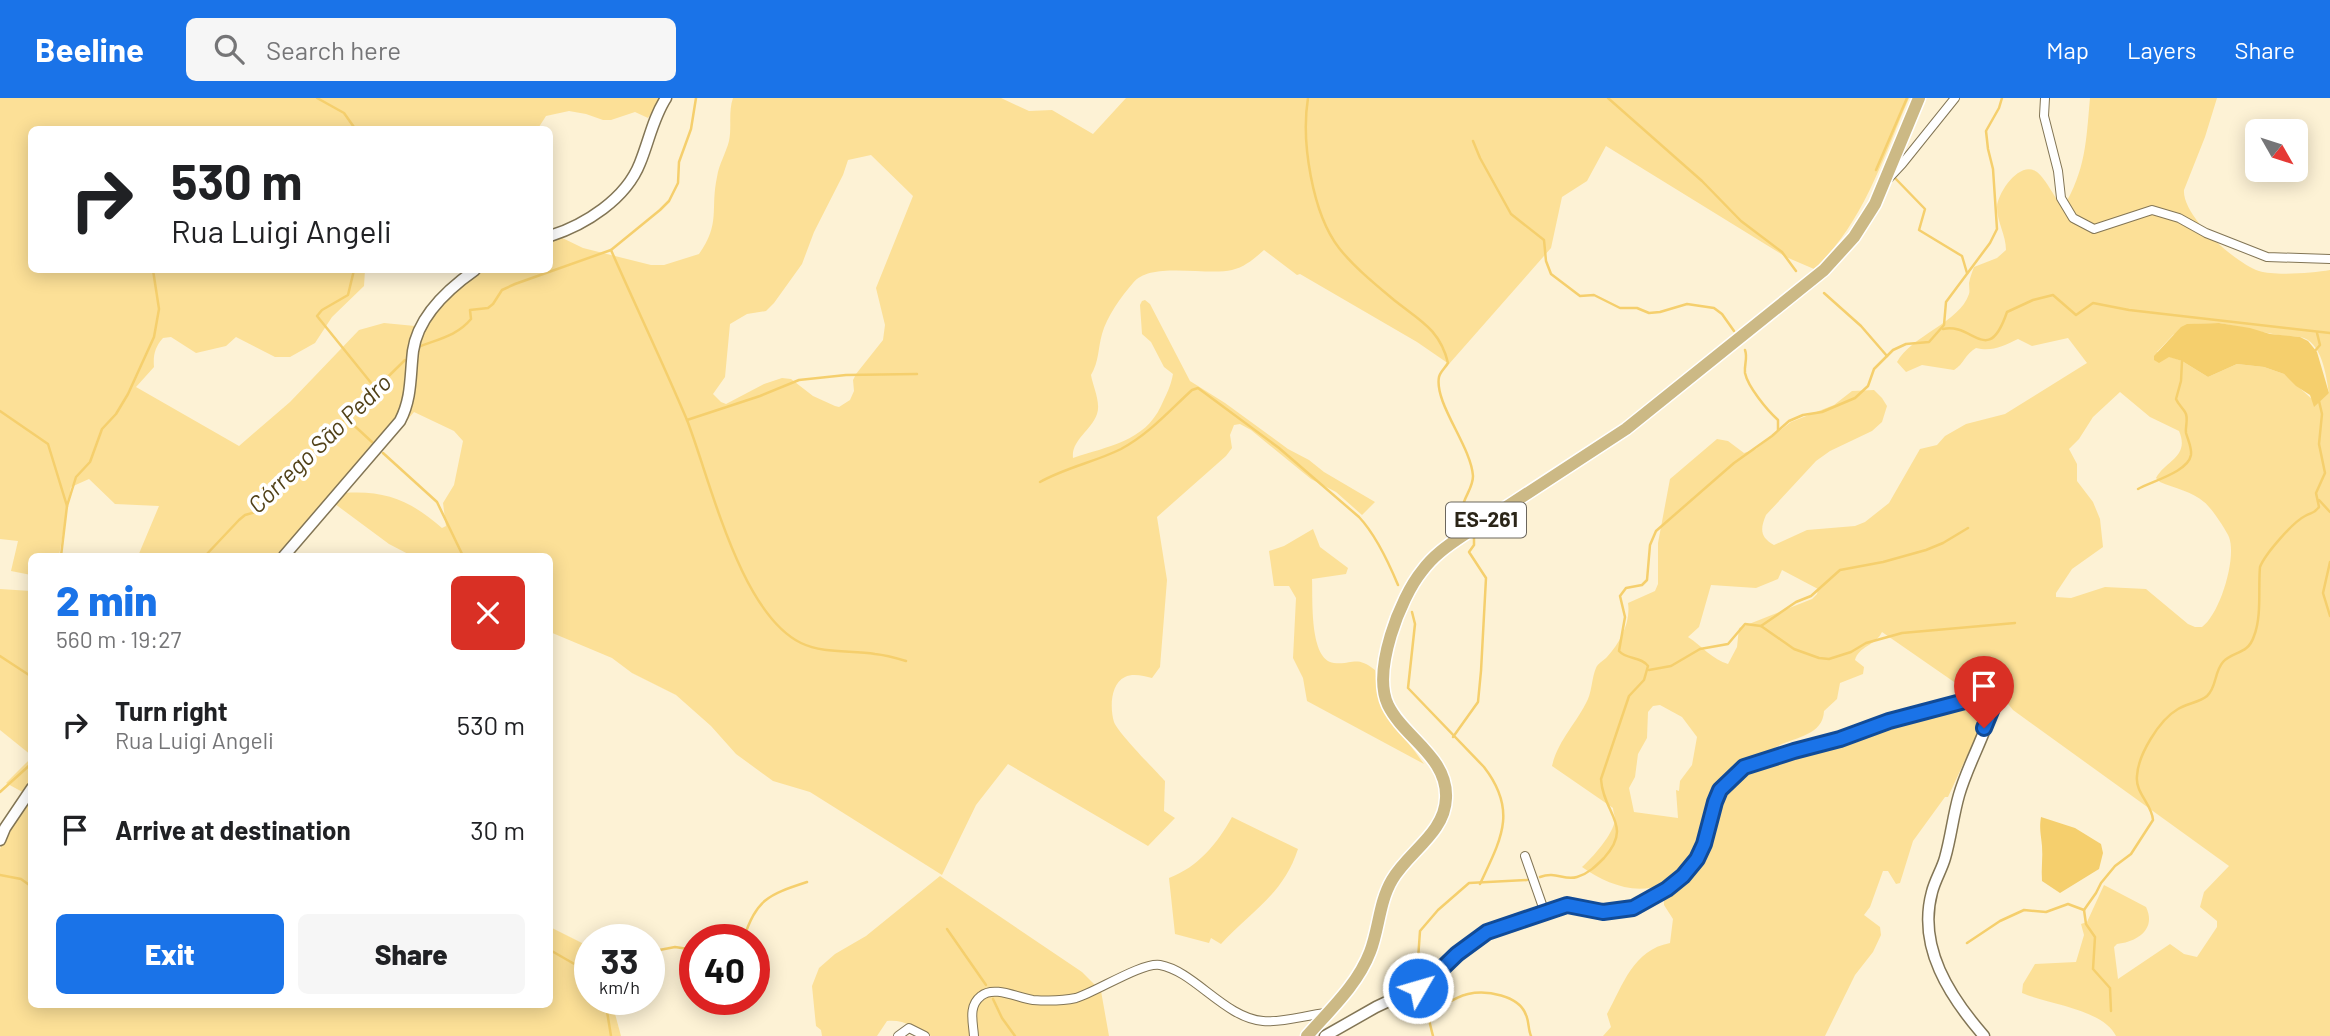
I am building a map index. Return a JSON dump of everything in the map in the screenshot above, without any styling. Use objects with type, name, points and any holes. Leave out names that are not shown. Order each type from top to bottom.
[{"type":"main road","name":"ES-261","points":[[1307,1036],[1356,980],[1365,965],[1391,881],[1434,830],[1443,815],[1446,800],[1442,773],[1389,705],[1384,689],[1385,651],[1410,588],[1420,572],[1443,549],[1626,429],[1824,270],[1854,237],[1866,219],[1919,98]]},
{"type":"street","points":[[553,235],[568,230],[624,191],[641,162],[658,110],[666,98]]},
{"type":"street","points":[[1884,183],[1955,98]]},
{"type":"street","points":[[2045,98],[2045,116],[2058,171],[2061,198],[2073,219],[2094,229],[2152,210],[2179,218],[2216,237],[2267,257],[2330,259]]},
{"type":"street","points":[[287,553],[400,421],[407,408],[413,352],[421,326],[445,294],[471,273]]},
{"type":"street","points":[[1325,1036],[1376,1007],[1427,983],[1457,954],[1487,932],[1567,905],[1603,912],[1623,910],[1642,904],[1667,889],[1683,876],[1697,859],[1720,790],[1744,767],[1840,739],[1889,721],[1980,697],[1992,701],[1992,710],[1959,795],[1947,854],[1932,892],[1929,938],[1936,963],[1951,994],[1984,1036]]},
{"type":"street","points":[[0,840],[28,794]]},
{"type":"street","points":[[1525,856],[1545,913]]},
{"type":"street","points":[[974,1036],[972,1009],[982,994],[1001,993],[1030,1000],[1053,1001],[1076,998],[1153,964],[1171,968],[1245,1017],[1262,1021],[1326,1013]]},
{"type":"street","points":[[898,1036],[909,1028],[925,1036]]},
{"type":"shaded area","points":[[0,98],[662,98],[648,118],[635,112],[603,120],[569,111],[546,116],[540,126],[28,126],[28,273],[365,273],[364,286],[332,317],[315,343],[290,357],[275,357],[236,337],[226,346],[196,353],[171,337],[160,341],[155,351],[154,367],[136,387],[239,446],[290,402],[359,330],[384,323],[415,326],[470,273],[553,273],[553,233],[583,248],[651,265],[664,265],[699,254],[713,225],[715,189],[729,141],[733,98],[1001,98],[1029,111],[1052,110],[1093,134],[1126,98],[1909,98],[1859,211],[1846,232],[1814,269],[1786,257],[1606,146],[1587,181],[1562,197],[1551,248],[1449,364],[1417,342],[1300,274],[1297,275],[1264,250],[1232,270],[1165,271],[1141,276],[1133,283],[1104,327],[1091,375],[1097,400],[1097,414],[1075,446],[1073,458],[1112,446],[1135,435],[1154,418],[1161,406],[1173,374],[1164,367],[1151,342],[1142,334],[1140,305],[1145,300],[1150,304],[1190,381],[1288,449],[1375,502],[1362,515],[1336,492],[1311,479],[1240,424],[1234,425],[1230,435],[1232,448],[1226,456],[1157,517],[1167,580],[1160,667],[1152,678],[1131,675],[1120,680],[1114,691],[1112,704],[1117,727],[1165,781],[1164,811],[1175,818],[1148,846],[1008,764],[976,805],[942,875],[810,792],[773,781],[736,754],[711,726],[676,695],[632,673],[612,658],[553,633],[553,553],[406,553],[389,544],[335,504],[294,553],[139,553],[159,506],[115,504],[89,479],[71,487],[60,553],[28,553],[28,574],[11,571],[18,541],[0,539]],"holes":[[[871,155],[913,196],[876,288],[885,325],[883,340],[856,374],[850,400],[839,407],[835,406],[813,396],[791,379],[782,378],[764,384],[726,404],[721,402],[713,394],[725,377],[730,324],[747,314],[766,311],[774,303],[802,264],[848,160]],[[414,412],[454,431],[463,441],[454,485],[443,503],[446,526],[442,528],[420,511],[397,499],[373,493],[344,493]]]},
{"type":"shaded area","points":[[2090,98],[2217,98],[2184,190],[2192,212],[2224,249],[2259,271],[2284,274],[2330,270],[2330,1036],[2116,1036],[2099,1019],[2087,1013],[2022,993],[2023,984],[2035,964],[2076,962],[2084,935],[2081,924],[2087,922],[2104,885],[2146,907],[2149,915],[2147,928],[2143,933],[2114,947],[2118,979],[2170,944],[2184,954],[2197,957],[2217,927],[2217,921],[2200,907],[2204,892],[2229,866],[2013,710],[1994,691],[1984,689],[1970,693],[1882,632],[1857,655],[1855,660],[1864,667],[1863,674],[1840,683],[1837,699],[1824,711],[1819,726],[1806,735],[1776,747],[1763,758],[1980,699],[1990,706],[1948,797],[1945,797],[1913,841],[1900,883],[1896,884],[1888,871],[1883,871],[1870,907],[1864,915],[1880,927],[1881,935],[1873,952],[1855,975],[1825,1036],[1603,1036],[1611,1027],[1607,1014],[1624,981],[1647,953],[1670,943],[1673,919],[1664,905],[1664,883],[1643,889],[1632,888],[1611,883],[1582,867],[1611,832],[1615,819],[1613,808],[1552,766],[1559,748],[1584,708],[1597,666],[1612,651],[1624,632],[1628,603],[1655,591],[1658,584],[1658,543],[1670,479],[1717,439],[1728,441],[1744,453],[1756,449],[1791,422],[1834,405],[1852,391],[1874,390],[1887,406],[1882,422],[1872,431],[1830,451],[1816,461],[1766,515],[1762,529],[1766,539],[1774,545],[1807,530],[1855,526],[1865,522],[1889,503],[1920,449],[1937,445],[1945,436],[1966,424],[2005,414],[2087,363],[2068,338],[2032,346],[2018,339],[1992,349],[1976,348],[1954,370],[1922,365],[1906,372],[1897,362],[1913,344],[1946,321],[1964,304],[1969,294],[1974,267],[1997,258],[2006,250],[1997,207],[2001,194],[2011,179],[2024,170],[2037,172],[2063,208],[2081,168]],"holes":[[[2219,323],[2307,340],[2322,360],[2329,393],[2313,400],[2284,374],[2264,367],[2237,364],[2208,377],[2182,361],[2157,352],[2173,335],[2194,324]],[[2120,392],[2150,417],[2179,431],[2182,440],[2179,453],[2156,478],[2207,505],[2229,537],[2231,546],[2229,571],[2221,598],[2202,627],[2188,624],[2146,589],[2105,587],[2071,598],[2056,597],[2072,569],[2103,547],[2100,519],[2093,502],[2077,481],[2077,464],[2069,449],[2093,417]],[[1782,570],[1818,589],[1817,594],[1812,599],[1739,628],[1737,647],[1728,664],[1712,656],[1688,637],[1699,627],[1711,585],[1756,588],[1778,579]],[[1660,705],[1682,717],[1697,737],[1692,765],[1680,781],[1679,791],[1676,790],[1678,818],[1634,812],[1629,788],[1635,777],[1638,754],[1647,738],[1648,712],[1653,706]]]},
{"type":"shaded area","points":[[2219,323],[2270,334],[2300,337],[2308,341],[2317,352],[2329,393],[2314,407],[2310,395],[2284,374],[2264,367],[2237,364],[2208,377],[2182,361],[2169,357],[2159,363],[2154,360],[2154,356],[2181,327],[2187,324]]},
{"type":"shaded area","points":[[1313,529],[1320,547],[1348,568],[1346,574],[1312,579],[1314,627],[1320,651],[1326,659],[1334,663],[1359,662],[1375,670],[1385,712],[1424,764],[1307,701],[1303,678],[1293,658],[1296,598],[1289,586],[1274,586],[1269,551],[1284,546]]},
{"type":"shaded area","points":[[0,589],[28,591],[28,753],[0,730]]},
{"type":"shaded area","points":[[28,761],[28,795],[6,783]]},
{"type":"shaded area","points":[[28,795],[28,1008],[553,1008],[553,928],[574,939],[574,1015],[615,1015],[621,1036],[0,1036],[0,849],[15,815]]},
{"type":"shaded area","points":[[1232,817],[1298,849],[1292,865],[1275,891],[1221,944],[1211,938],[1209,943],[1175,934],[1169,878],[1189,868],[1206,854]]},
{"type":"shaded area","points":[[2041,817],[2075,828],[2101,844],[2103,853],[2099,869],[2060,893],[2042,881]]},
{"type":"shaded area","points":[[940,876],[1082,972],[1101,991],[1109,1036],[931,1036],[899,1021],[887,1021],[877,1036],[822,1036],[821,1030],[816,1026],[812,986],[819,968],[835,954],[866,936]]},
{"type":"waterway","points":[[317,98],[344,113],[353,126]]},
{"type":"waterway","name":"Córrego São Pedro","points":[[553,271],[611,250],[669,201],[678,183],[679,162],[691,129],[696,98]]},
{"type":"waterway","points":[[1308,98],[1306,135],[1311,176],[1315,196],[1330,233],[1339,248],[1358,269],[1434,333],[1444,351],[1448,363],[1440,375],[1439,387],[1447,412],[1471,464],[1473,476],[1464,502],[1466,518]]},
{"type":"waterway","points":[[1608,98],[1702,181],[1741,221],[1782,252],[1796,271]]},
{"type":"waterway","points":[[1876,170],[1907,98]]},
{"type":"waterway","points":[[1540,877],[1551,875],[1572,878],[1585,874],[1613,847],[1617,828],[1601,779],[1629,696],[1644,680],[1648,666],[1619,651],[1625,617],[1620,596],[1626,588],[1642,585],[1647,580],[1650,545],[1656,531],[1734,463],[1789,421],[1803,415],[1822,412],[1855,398],[1868,386],[1874,369],[1893,350],[1906,344],[1929,342],[1944,325],[1946,302],[1990,243],[1997,229],[1993,169],[1986,131],[2002,98]]},
{"type":"waterway","points":[[1473,141],[1511,214],[1544,240],[1546,261],[1551,274],[1580,296],[1594,295],[1620,308],[1637,308],[1649,313],[1687,304],[1714,308],[1734,331]]},
{"type":"waterway","points":[[1893,176],[1925,209],[1919,230],[1962,256],[1967,273]]},
{"type":"waterway","points":[[611,250],[687,420],[730,544],[744,576],[761,604],[780,627],[801,643],[828,650],[879,654],[906,661]]},
{"type":"waterway","points":[[61,553],[67,506],[76,477],[90,462],[102,429],[116,414],[128,394],[154,337],[159,309],[153,273]]},
{"type":"waterway","points":[[353,273],[348,295],[322,310],[317,316],[376,389]]},
{"type":"waterway","name":"Córrego São Pedro","points":[[418,347],[466,325],[471,319],[470,310],[488,308],[502,290],[546,273]]},
{"type":"waterway","points":[[1824,293],[1861,326],[1887,356]]},
{"type":"waterway","points":[[1943,329],[1963,331],[1986,340],[2000,329],[2007,312],[2033,300],[2053,295],[2076,315],[2093,303],[2129,310],[2330,333]]},
{"type":"waterway","points":[[2314,352],[2320,345],[2317,333]]},
{"type":"waterway","points":[[1745,350],[1747,379],[1758,398],[1778,420],[1778,430]]},
{"type":"waterway","name":"Córrego São Pedro","points":[[208,553],[239,520],[256,512],[280,489],[405,360]]},
{"type":"waterway","points":[[2138,489],[2177,471],[2191,455],[2186,433],[2186,414],[2176,399],[2181,381],[2182,361]]},
{"type":"waterway","points":[[687,420],[799,380],[846,375],[917,374]]},
{"type":"waterway","points":[[1040,482],[1121,449],[1141,436],[1192,390],[1198,388],[1279,448],[1359,517],[1376,540],[1398,585]]},
{"type":"waterway","points":[[2111,1011],[2110,988],[2093,969],[2095,937],[2086,924],[2084,910],[2115,866],[2131,854],[2153,820],[2137,782],[2141,758],[2151,739],[2171,714],[2207,696],[2223,662],[2248,647],[2258,620],[2260,567],[2267,554],[2287,531],[2319,507],[2316,493],[2325,473],[2319,444],[2322,414],[2319,401]]},
{"type":"waterway","points":[[0,411],[48,444],[67,506]]},
{"type":"waterway","points":[[346,418],[372,442]]},
{"type":"waterway","points":[[383,453],[437,502],[462,553]]},
{"type":"waterway","points":[[2319,500],[2330,512]]},
{"type":"waterway","points":[[1761,626],[1796,602],[1811,596],[1840,570],[1926,550],[1968,528]]},
{"type":"waterway","points":[[1453,737],[1478,702],[1486,578],[1469,552],[1474,545],[1474,538]]},
{"type":"waterway","points":[[2330,562],[2323,593],[2330,616]]},
{"type":"waterway","points":[[1412,612],[1415,624],[1408,688],[1484,767],[1501,798],[1503,825],[1480,884]]},
{"type":"waterway","points":[[1649,670],[1671,666],[1700,649],[1728,644],[1745,624],[1761,626],[1794,649],[1829,659],[1851,652],[1866,643],[1902,633],[2015,623]]},
{"type":"waterway","points":[[0,656],[28,674]]},
{"type":"waterway","name":"Córrego São Pedro","points":[[0,792],[28,767]]},
{"type":"waterway","points":[[0,875],[21,879],[28,884]]},
{"type":"waterway","points":[[1419,982],[1417,974],[1420,931],[1438,910],[1469,883],[1527,880]]},
{"type":"waterway","points":[[749,924],[765,900],[807,882]]},
{"type":"waterway","points":[[1967,943],[2000,921],[2024,910],[2046,912],[2068,904],[2084,910]]},
{"type":"waterway","points":[[947,929],[986,985]]},
{"type":"waterway","points":[[665,949],[679,948]]},
{"type":"waterway","points":[[553,952],[574,964]]},
{"type":"waterway","points":[[1421,988],[1433,1036]]},
{"type":"waterway","points":[[1428,1014],[1463,995],[1492,994],[1509,999],[1522,1008],[1531,1036]]},
{"type":"waterway","points":[[993,999],[1015,1036]]},
{"type":"waterway","points":[[608,1015],[611,1036]]},
{"type":"route","points":[[1418,988],[1487,932],[1545,913],[1558,906],[1577,906],[1603,912],[1633,908],[1667,889],[1683,876],[1697,859],[1720,790],[1744,767],[1840,739],[1889,721],[1980,697],[1989,698],[1993,706],[1984,728]]}]
